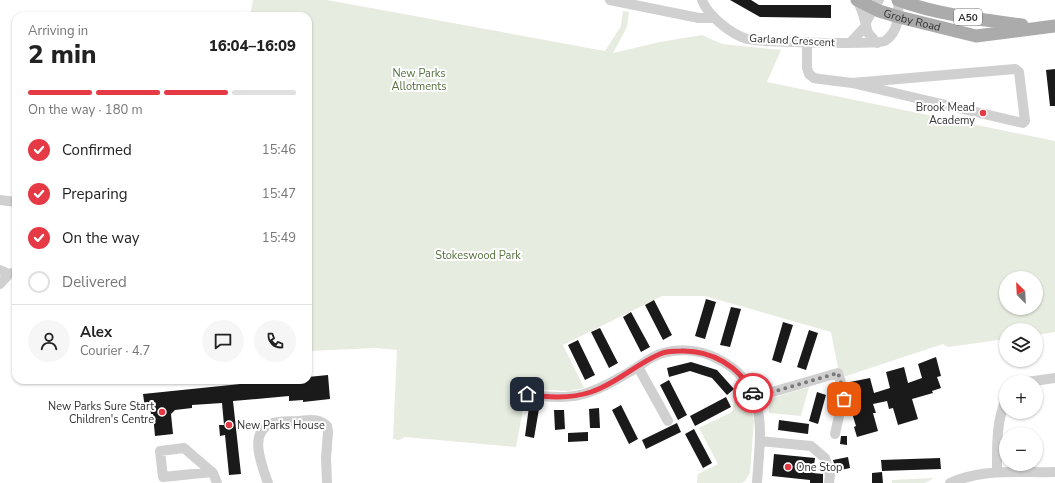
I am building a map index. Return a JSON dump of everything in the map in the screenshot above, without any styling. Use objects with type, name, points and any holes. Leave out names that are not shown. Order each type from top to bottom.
[{"type":"main road","name":"Groby Road","points":[[898,0],[912,5],[981,20],[1040,27]]},
{"type":"main road","name":"Groby Road","points":[[857,1],[877,4],[899,17],[976,36],[1055,26]]},
{"type":"street","points":[[610,0],[699,18],[714,18]]},
{"type":"street","name":"Garland Crescent","points":[[702,0],[714,18],[730,30],[748,39],[877,43]]},
{"type":"street","points":[[857,1],[863,14],[865,27],[877,43],[884,42],[895,31],[899,17],[898,0]]},
{"type":"street","name":"Garland Crescent","points":[[850,43],[865,27],[877,4]]},
{"type":"street","points":[[807,42],[807,68],[809,74],[814,78],[852,84],[1023,123],[1025,121],[1018,72],[1015,69],[852,84]]},
{"type":"street","points":[[0,200],[12,202]]},
{"type":"street","points":[[0,284],[8,272]]},
{"type":"street","points":[[527,394],[551,397],[575,397],[592,392],[614,382],[662,353],[686,350],[705,353],[726,362],[745,380],[755,397],[760,423],[757,483]]},
{"type":"street","points":[[638,367],[668,422]]},
{"type":"street","points":[[755,397],[838,373],[844,393],[844,399],[835,434]]},
{"type":"street","points":[[1043,380],[1055,378]]},
{"type":"street","points":[[997,472],[1001,419]]},
{"type":"street","points":[[268,483],[260,462],[259,454],[258,439],[263,430],[268,425],[275,422],[317,420],[327,426],[328,432],[326,458],[327,483]]},
{"type":"street","points":[[760,441],[811,446],[824,458],[830,475],[829,483]]},
{"type":"street","points":[[212,472],[163,477],[160,451],[184,448],[212,472],[217,483]]},
{"type":"street","points":[[950,483],[967,476],[997,472],[1055,472]]},
{"type":"green space","name":"Stokeswood Park","points":[[253,0],[327,0],[605,51],[621,26],[623,11],[629,12],[627,27],[613,53],[660,42],[702,35],[722,44],[781,50],[767,82],[1055,141],[1055,332],[1043,334],[1043,323],[999,323],[999,340],[948,347],[943,344],[840,378],[831,332],[705,296],[662,296],[563,345],[584,388],[568,391],[529,389],[525,399],[516,447],[405,437],[399,440],[393,439],[397,350],[376,348],[312,351],[312,12],[251,12]]},
{"type":"green space","points":[[739,382],[749,400],[754,420],[750,473],[742,483],[697,483],[698,474],[718,464],[699,428],[732,412]]},
{"type":"green space","points":[[809,387],[801,416],[769,413],[769,399]]},
{"type":"green space","points":[[934,478],[925,483],[892,483],[892,480]]},
{"type":"building","points":[[730,0],[751,0],[759,5],[831,5],[831,18],[760,17]]},
{"type":"building","points":[[1055,69],[1055,106],[1050,106],[1046,70]]},
{"type":"building","points":[[706,299],[716,302],[705,339],[695,336]]},
{"type":"building","points":[[654,300],[672,335],[663,340],[645,305]]},
{"type":"building","points":[[731,307],[741,309],[730,347],[720,345]]},
{"type":"building","points":[[631,312],[650,347],[641,352],[623,317]]},
{"type":"building","points":[[783,322],[793,325],[781,363],[772,360]]},
{"type":"building","points":[[600,328],[618,363],[609,368],[591,332]]},
{"type":"building","points":[[809,330],[818,333],[806,370],[797,367]]},
{"type":"building","points":[[578,340],[595,375],[585,380],[568,345]]},
{"type":"building","points":[[936,357],[941,376],[937,377],[941,388],[932,391],[933,393],[912,399],[918,419],[898,425],[893,408],[889,409],[887,401],[873,404],[876,413],[873,413],[878,431],[857,437],[854,427],[856,426],[851,410],[860,407],[850,382],[870,378],[874,393],[890,388],[886,372],[904,367],[908,383],[922,378],[918,364]]},
{"type":"building","points":[[691,362],[717,370],[734,389],[727,395],[712,378],[690,371],[669,377],[667,368]]},
{"type":"building","name":"New Parks House","points":[[328,375],[330,399],[303,402],[303,400],[289,401],[289,396],[233,401],[241,474],[229,475],[225,435],[220,436],[219,425],[224,425],[222,403],[192,405],[192,408],[175,410],[171,414],[173,434],[155,436],[153,414],[151,414],[150,407],[145,408],[143,394],[240,384],[312,384],[312,377]]},
{"type":"building","points":[[669,380],[687,415],[678,420],[660,385]]},
{"type":"building","points":[[817,392],[826,395],[818,424],[809,421]]},
{"type":"building","points":[[726,397],[731,407],[695,426],[690,416]]},
{"type":"building","points":[[621,405],[638,439],[629,444],[612,410]]},
{"type":"building","points":[[529,407],[539,409],[534,438],[525,436]]},
{"type":"building","points":[[599,408],[600,428],[590,428],[589,409]]},
{"type":"building","points":[[554,410],[564,410],[565,429],[555,430]]},
{"type":"building","points":[[779,420],[809,424],[808,434],[778,430]]},
{"type":"building","points":[[677,423],[681,432],[646,449],[642,440]]},
{"type":"building","points":[[694,429],[712,463],[703,468],[685,434]]},
{"type":"building","points":[[588,432],[588,441],[568,442],[568,433]]},
{"type":"building","points":[[841,436],[847,436],[847,445],[840,444]]},
{"type":"building","name":"One Stop","points":[[774,454],[815,458],[813,473],[823,474],[823,483],[810,483],[810,480],[772,476]]},
{"type":"building","points":[[848,457],[850,468],[836,471],[833,460]]},
{"type":"building","points":[[940,458],[941,469],[882,471],[881,460]]},
{"type":"building","points":[[882,472],[883,483],[872,483],[872,473]]},
{"type":"way so far","points":[[753,393],[755,397],[838,373],[843,386],[844,399]]},
{"type":"place","name":"Brook Mead Academy","points":[[983,113]]},
{"type":"place","name":"New Parks Sure Start Children's Centre","points":[[162,412]]},
{"type":"place","name":"New Parks House","points":[[229,425]]},
{"type":"place","name":"One Stop","points":[[788,467]]},
{"type":"route","points":[[527,394],[559,398],[575,397],[592,392],[614,382],[662,353],[686,350],[710,355],[726,362],[744,378],[753,393]]},
{"type":"park label","name":"New Parks Allotments","points":[[419,79]]}]
